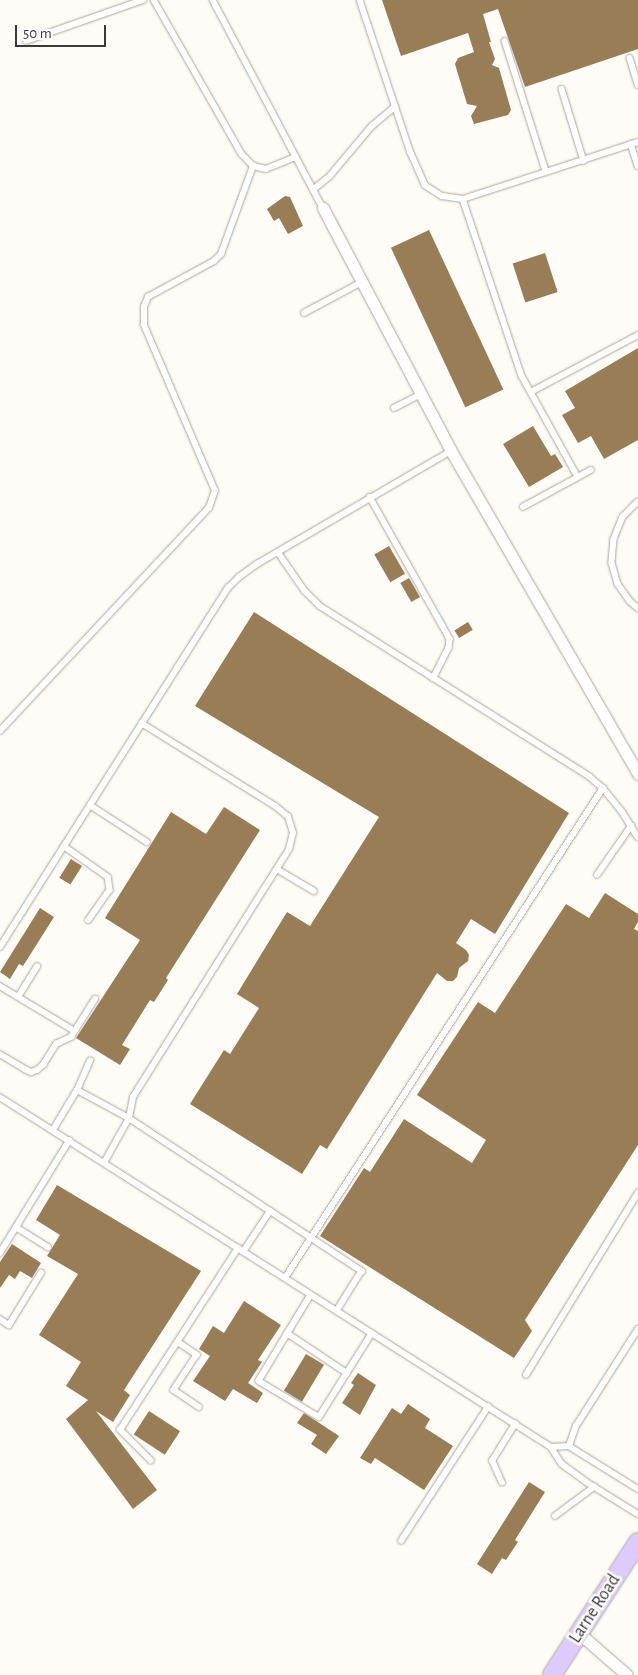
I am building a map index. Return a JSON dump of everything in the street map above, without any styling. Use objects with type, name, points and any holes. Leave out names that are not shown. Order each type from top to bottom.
[{"type":"main road","name":"Larne Road","points":[[552,1675],[638,1542]]},
{"type":"street","points":[[323,208],[451,451],[638,774]]},
{"type":"street","points":[[580,1634],[627,1675]]},
{"type":"lane","points":[[26,41],[143,0]]},
{"type":"lane","points":[[154,0],[242,154],[253,166],[266,169],[296,158]]},
{"type":"lane","points":[[213,0],[323,208]]},
{"type":"lane","points":[[360,0],[394,107],[425,185],[442,196],[463,199],[638,142]]},
{"type":"lane","points":[[506,41],[546,171]]},
{"type":"lane","points":[[630,58],[638,86]]},
{"type":"lane","points":[[562,89],[584,161]]},
{"type":"lane","points":[[314,189],[329,177],[372,126],[394,107]]},
{"type":"lane","points":[[631,144],[638,166]]},
{"type":"lane","points":[[0,731],[209,508],[215,491],[144,325],[144,307],[148,296],[214,261],[221,254],[246,180],[253,166]]},
{"type":"lane","points":[[463,199],[513,353],[531,392],[578,477]]},
{"type":"lane","points":[[304,313],[362,282]]},
{"type":"lane","points":[[531,392],[638,335]]},
{"type":"lane","points":[[394,408],[421,393]]},
{"type":"lane","points":[[0,947],[228,588],[248,570],[451,451]]},
{"type":"lane","points":[[523,507],[590,470]]},
{"type":"lane","points":[[370,497],[450,639],[449,648],[434,678]]},
{"type":"lane","points":[[638,502],[623,517],[614,539],[612,563],[618,584],[630,601],[638,608]]},
{"type":"lane","points":[[278,552],[305,591],[320,606],[589,776],[603,788],[638,837]]},
{"type":"lane","points":[[104,1163],[129,1118],[133,1097],[289,850],[293,833],[288,817],[276,807],[174,742],[142,724]]},
{"type":"lane","points":[[285,1278],[603,788]]},
{"type":"lane","points":[[90,805],[147,842]]},
{"type":"lane","points":[[597,875],[631,826]]},
{"type":"lane","points":[[64,846],[108,878],[110,890],[89,920]]},
{"type":"lane","points":[[277,869],[314,891]]},
{"type":"lane","points":[[18,997],[37,967]]},
{"type":"lane","points":[[0,986],[75,1032]]},
{"type":"lane","points":[[0,1054],[31,1072],[43,1065],[56,1044],[71,1037],[95,999]]},
{"type":"lane","points":[[53,1130],[77,1090],[90,1061]]},
{"type":"lane","points":[[77,1090],[129,1118],[362,1271],[337,1311]]},
{"type":"lane","points":[[0,1097],[551,1447],[562,1464],[594,1487],[638,1514]]},
{"type":"lane","points":[[0,1253],[69,1141]]},
{"type":"lane","points":[[526,1375],[638,1193]]},
{"type":"lane","points":[[151,1461],[120,1430],[241,1250],[270,1211]]},
{"type":"lane","points":[[16,1227],[48,1247]]},
{"type":"lane","points":[[0,1319],[9,1325],[41,1273]]},
{"type":"lane","points":[[311,1295],[259,1381],[319,1417],[372,1333]]},
{"type":"lane","points":[[568,1446],[576,1426],[638,1329]]},
{"type":"lane","points":[[287,1332],[347,1373]]},
{"type":"lane","points":[[178,1342],[197,1355],[174,1390],[199,1407]]},
{"type":"lane","points":[[401,1541],[488,1407]]},
{"type":"lane","points":[[502,1484],[492,1461],[515,1424]]},
{"type":"lane","points":[[551,1447],[568,1446],[638,1490]]},
{"type":"lane","points":[[555,1516],[594,1487]]},
{"type":"building","points":[[382,0],[638,0],[638,49],[525,87],[498,9],[483,14],[495,59],[492,65],[499,68],[511,110],[508,115],[474,124],[471,116],[477,106],[467,104],[455,64],[458,58],[474,52],[468,33],[401,56]]},
{"type":"building","points":[[285,196],[290,197],[303,226],[288,234],[279,218],[274,221],[267,209]]},
{"type":"building","points":[[429,230],[503,390],[465,407],[391,248]]},
{"type":"building","points":[[545,253],[558,292],[525,302],[513,264]]},
{"type":"building","points":[[638,348],[638,440],[604,459],[591,436],[578,443],[562,415],[575,408],[565,391]]},
{"type":"building","points":[[533,426],[551,456],[555,454],[563,467],[529,487],[503,444]]},
{"type":"building","points":[[389,546],[405,574],[390,582],[374,554]]},
{"type":"building","points":[[409,578],[420,597],[411,602],[400,583]]},
{"type":"building","points":[[254,612],[569,813],[495,934],[471,919],[456,943],[466,950],[469,955],[468,961],[459,968],[457,977],[453,981],[447,981],[437,973],[327,1149],[320,1145],[302,1174],[190,1104],[224,1050],[230,1054],[259,1008],[237,994],[287,912],[310,926],[379,817],[195,706]]},
{"type":"building","points":[[468,622],[473,630],[459,638],[454,630]]},
{"type":"building","points":[[224,807],[260,830],[166,978],[168,980],[154,1002],[150,1000],[122,1045],[130,1049],[120,1065],[76,1038],[140,940],[105,918],[171,812],[206,834]]},
{"type":"building","points":[[71,859],[82,866],[70,885],[59,878]]},
{"type":"building","points":[[605,893],[638,914],[638,922],[634,929],[638,931],[638,1145],[525,1320],[532,1331],[514,1358],[320,1236],[364,1168],[370,1172],[404,1119],[472,1163],[486,1140],[417,1095],[478,1002],[495,1013],[566,904],[589,918]]},
{"type":"building","points":[[40,908],[54,917],[23,966],[19,964],[10,979],[0,972]]},
{"type":"building","points":[[57,1185],[201,1271],[124,1390],[130,1395],[113,1422],[96,1411],[157,1490],[133,1509],[66,1419],[88,1400],[66,1386],[81,1362],[39,1335],[78,1274],[47,1256],[60,1235],[36,1220]]},
{"type":"building","points":[[12,1244],[41,1263],[32,1278],[20,1271],[15,1279],[9,1275],[0,1288],[0,1262]]},
{"type":"building","points":[[244,1301],[281,1325],[258,1360],[262,1362],[248,1383],[263,1393],[257,1403],[233,1389],[225,1401],[193,1381],[210,1356],[199,1349],[213,1326],[224,1333]]},
{"type":"building","points":[[306,1354],[324,1365],[302,1402],[284,1391]]},
{"type":"building","points":[[358,1373],[376,1385],[360,1415],[342,1403],[354,1385],[351,1383]]},
{"type":"building","points":[[408,1404],[430,1419],[425,1428],[453,1446],[424,1490],[375,1458],[371,1464],[360,1458],[392,1408],[401,1414]]},
{"type":"building","points":[[149,1411],[180,1431],[165,1455],[134,1434]]},
{"type":"building","points":[[304,1413],[339,1436],[326,1454],[311,1444],[317,1435],[297,1423]]},
{"type":"building","points":[[529,1482],[545,1492],[515,1540],[518,1542],[506,1560],[502,1558],[492,1574],[477,1564]]}]
